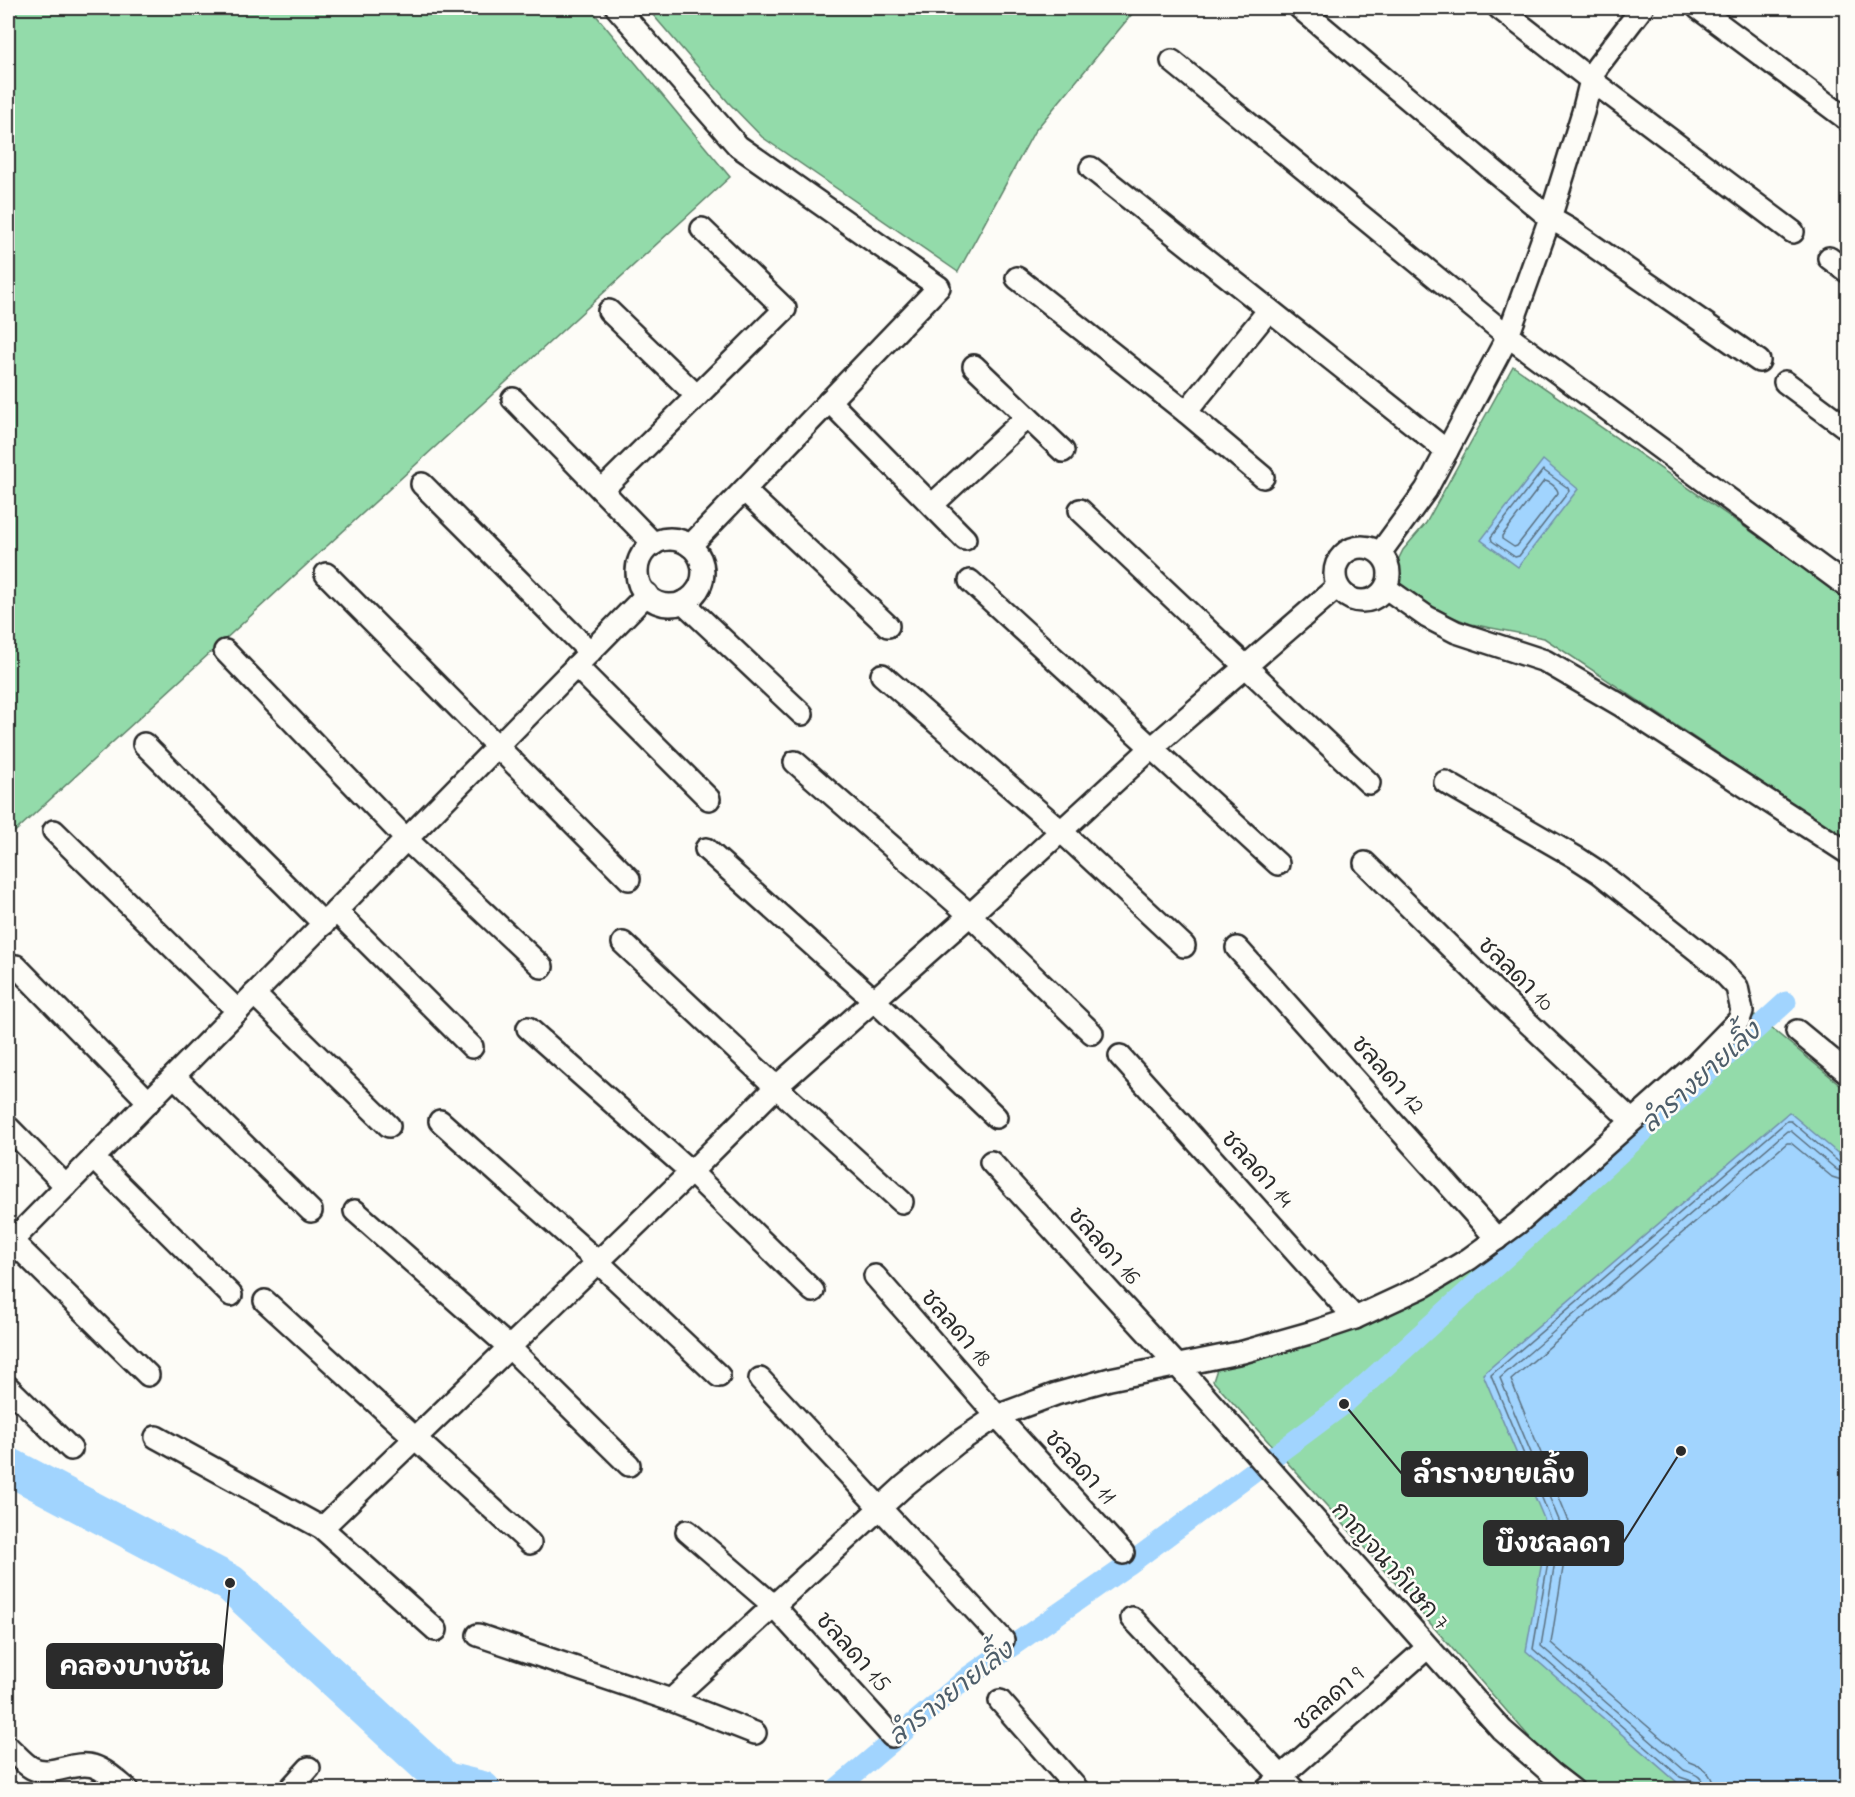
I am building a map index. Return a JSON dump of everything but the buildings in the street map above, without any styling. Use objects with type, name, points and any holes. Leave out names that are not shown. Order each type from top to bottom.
[{"type":"street","points":[[617,8],[745,152],[939,287],[690,546]]},
{"type":"street","points":[[1300,8],[1550,218],[1759,361]]},
{"type":"street","points":[[1499,8],[1792,232]]},
{"type":"street","points":[[1380,554],[1426,490],[1508,336],[1550,218],[1591,80],[1597,67],[1642,8]]},
{"type":"street","points":[[1698,8],[1848,120]]},
{"type":"street","points":[[1172,61],[1508,336],[1848,587]]},
{"type":"street","points":[[1091,168],[1447,451]]},
{"type":"street","points":[[602,490],[785,309],[702,229]]},
{"type":"street","points":[[1829,258],[1848,272]]},
{"type":"street","points":[[1017,278],[1186,412],[1263,477]]},
{"type":"street","points":[[1186,412],[1269,310]]},
{"type":"street","points":[[609,311],[697,396]]},
{"type":"street","points":[[974,366],[1063,451]]},
{"type":"street","points":[[1785,382],[1848,429]]},
{"type":"street","points":[[513,399],[654,544]]},
{"type":"street","points":[[829,401],[966,539]]},
{"type":"street","points":[[932,505],[1027,417]]},
{"type":"street","points":[[422,484],[709,800]]},
{"type":"street","points":[[744,490],[888,626]]},
{"type":"street","points":[[1080,510],[1369,783]]},
{"type":"street","points":[[664,540],[674,540],[690,546],[699,557],[703,567],[703,578],[692,597],[672,605],[660,603],[647,594],[638,580],[640,559],[646,550],[664,540]]},
{"type":"street","points":[[1365,547],[1380,554],[1389,568],[1386,588],[1376,598],[1361,602],[1347,598],[1337,587],[1334,576],[1336,564],[1343,555],[1353,549],[1365,547]]},
{"type":"street","points":[[326,574],[629,879]]},
{"type":"street","points":[[969,581],[1153,747],[1278,864]]},
{"type":"street","points":[[322,1528],[776,1087],[970,915],[1153,747],[1337,587]]},
{"type":"street","points":[[1386,588],[1427,617],[1456,632],[1545,661],[1622,706],[1848,853]]},
{"type":"street","points":[[148,1375],[10,1243],[647,594]]},
{"type":"street","points":[[682,602],[802,714]]},
{"type":"street","points":[[225,651],[406,839],[542,967]]},
{"type":"street","points":[[882,675],[1061,831],[1184,946]]},
{"type":"street","points":[[144,744],[472,1047]]},
{"type":"street","points":[[795,762],[970,915],[1092,1033]]},
{"type":"street","points":[[671,1700],[880,1508],[957,1443],[997,1416],[1056,1394],[1110,1379],[1243,1352],[1313,1332],[1355,1318],[1424,1286],[1469,1259],[1518,1222],[1695,1065],[1739,1020],[1742,1011],[1737,987],[1718,967],[1600,873],[1445,782]]},
{"type":"street","points":[[54,831],[238,1011]]},
{"type":"street","points":[[706,849],[874,1000],[996,1117]]},
{"type":"street","name":"ชลลดา 10","points":[[1365,863],[1497,994],[1631,1120]]},
{"type":"street","points":[[623,943],[902,1202]]},
{"type":"street","name":"ชลลดา 12","points":[[1237,948],[1497,1239]]},
{"type":"street","points":[[16,966],[149,1102]]},
{"type":"street","points":[[254,994],[389,1126]]},
{"type":"street","points":[[528,1028],[691,1172],[813,1291]]},
{"type":"street","points":[[1797,1031],[1848,1073]]},
{"type":"street","name":"ชลลดา 14","points":[[1120,1056],[1355,1318]]},
{"type":"street","points":[[174,1076],[311,1211]]},
{"type":"street","points":[[440,1121],[598,1262],[719,1376]]},
{"type":"street","points":[[8,1127],[66,1186]]},
{"type":"street","points":[[93,1158],[231,1295]]},
{"type":"street","name":"ชลลดา 16","points":[[991,1162],[1178,1366]]},
{"type":"street","points":[[354,1211],[508,1347],[629,1465]]},
{"type":"street","name":"ชลลดา 18","points":[[875,1276],[997,1416]]},
{"type":"street","points":[[265,1301],[530,1543]]},
{"type":"street","name":"กาญจนาภิเษก 7","points":[[1178,1366],[1502,1730],[1574,1790]]},
{"type":"street","points":[[760,1379],[1003,1640]]},
{"type":"street","points":[[8,1387],[71,1449]]},
{"type":"street","name":"ชลลดา 11","points":[[997,1416],[1123,1553]]},
{"type":"street","points":[[156,1437],[322,1528],[436,1630]]},
{"type":"street","name":"ชลลดา 15","points":[[687,1530],[773,1605],[892,1736]]},
{"type":"street","points":[[1131,1618],[1280,1785]]},
{"type":"street","points":[[478,1635],[671,1700],[755,1733]]},
{"type":"street","name":"ชลลดา 9","points":[[1280,1785],[1427,1648]]},
{"type":"street","points":[[1000,1701],[1078,1790]]},
{"type":"street","points":[[8,1747],[32,1768],[44,1772],[71,1766],[92,1766],[107,1773],[128,1790]]},
{"type":"street","points":[[289,1790],[309,1768]]},
{"type":"green space","points":[[8,8],[590,8],[730,177],[8,838]]},
{"type":"green space","points":[[647,8],[1137,8],[1034,132],[958,272],[762,137],[728,102]]},
{"type":"green space","points":[[1513,366],[1847,598],[1847,839],[1544,638],[1471,624],[1400,597],[1394,568],[1403,550],[1426,523]]},
{"type":"green space","points":[[1755,1015],[1847,1090],[1847,1789],[1581,1789],[1566,1779],[1347,1528],[1213,1381],[1217,1369],[1346,1325],[1460,1279],[1573,1197]]},
{"type":"water","points":[[1543,460],[1578,489],[1518,567],[1481,540]]},
{"type":"water","points":[[1789,1112],[1847,1161],[1847,1789],[1700,1789],[1678,1783],[1526,1651],[1548,1528],[1483,1374]]},
{"type":"waterway","name":"ลำรางยายเลิ้ง","points":[[835,1790],[969,1676],[1128,1565],[1344,1404],[1786,1002]]},
{"type":"waterway","points":[[8,1466],[230,1583],[445,1781],[482,1790]]},
{"type":"place","name":"ลำรางยายเลิ้ง","points":[[1344,1404]]},
{"type":"place","name":"บึงชลลดา","points":[[1681,1451]]},
{"type":"place","name":"คลองบางชัน","points":[[230,1583]]}]
